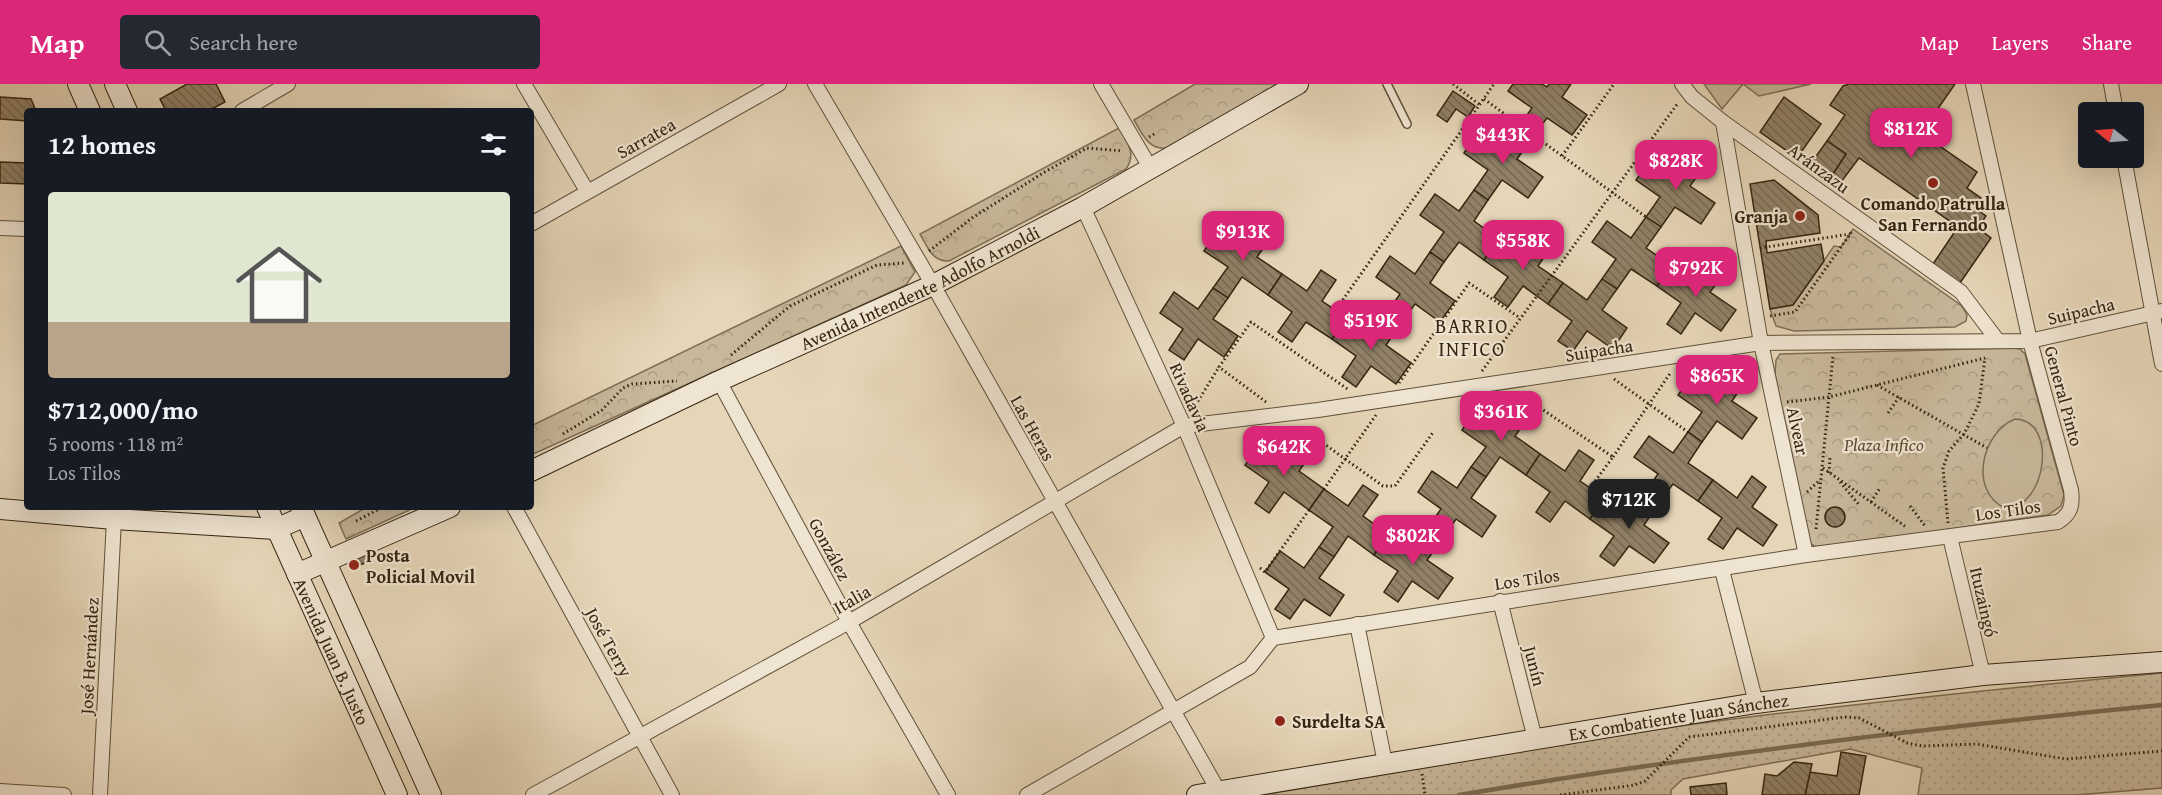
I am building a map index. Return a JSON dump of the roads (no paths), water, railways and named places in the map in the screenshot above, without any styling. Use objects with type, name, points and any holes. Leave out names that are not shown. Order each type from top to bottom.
[{"type":"main road","points":[[78,84],[89,108]]},
{"type":"main road","points":[[115,84],[126,108]]},
{"type":"main road","name":"Avenida Intendente Adolfo Arnoldi","points":[[534,470],[719,381],[933,285],[1083,207],[1298,84]]},
{"type":"main road","points":[[0,509],[114,519],[276,528],[303,512]]},
{"type":"main road","name":"Avenida Juan B. Justo","points":[[268,510],[397,795]]},
{"type":"main road","points":[[297,574],[443,510]]},
{"type":"main road","name":"Avenida Juan B. Justo","points":[[303,512],[323,561],[431,795]]},
{"type":"main road","name":"Ex Combatiente Juan Sánchez","points":[[1197,795],[1756,704],[1983,675],[2162,662]]},
{"type":"street","points":[[247,108],[288,84]]},
{"type":"street","points":[[524,84],[587,191]]},
{"type":"street","name":"Sarratea","points":[[534,222],[779,84]]},
{"type":"street","name":"Las Heras","points":[[815,84],[933,285],[1218,790]]},
{"type":"street","points":[[1101,84],[1150,169]]},
{"type":"street","name":"General Pinto","points":[[1973,84],[2030,340],[2071,490],[2072,507]]},
{"type":"street","points":[[2111,84],[2114,102]]},
{"type":"street","points":[[1684,87],[1723,122]]},
{"type":"street","name":"Aránzazu","points":[[1723,122],[1961,292],[1992,341]]},
{"type":"street","name":"Alvear","points":[[1723,122],[1756,318],[1806,555]]},
{"type":"street","points":[[2126,168],[2157,312],[2162,364]]},
{"type":"street","name":"Rivadavia","points":[[1083,207],[1184,426],[1273,638]]},
{"type":"street","points":[[0,228],[24,229]]},
{"type":"street","name":"Suipacha","points":[[1184,426],[1368,402],[1761,343],[2030,340],[2157,312]]},
{"type":"street","name":"González","points":[[719,381],[849,622],[948,795]]},
{"type":"street","name":"Italia","points":[[533,795],[849,622],[1184,426]]},
{"type":"street","name":"Los Tilos","points":[[1273,638],[1500,601],[1722,570],[1806,555],[2058,522],[2066,517],[2072,507]]},
{"type":"street","name":"José Terry","points":[[516,510],[672,795]]},
{"type":"street","name":"José Hernández","points":[[100,795],[114,519]]},
{"type":"street","name":"Ituzaingó","points":[[1950,537],[1983,675]]},
{"type":"street","points":[[1722,570],[1756,704]]},
{"type":"street","name":"Junín","points":[[1500,601],[1535,739]]},
{"type":"street","points":[[1358,624],[1385,763]]},
{"type":"street","points":[[1027,795],[1049,789],[1250,667],[1273,638]]},
{"type":"street","points":[[0,791],[64,795]]},
{"type":"lane","points":[[1388,84],[1407,124]]},
{"type":"waterway","points":[[1459,795],[1810,744],[2162,705]]},
{"type":"place","name":"Comando Patrulla San Fernando","points":[[1933,183]]},
{"type":"place","name":"Granja","points":[[1800,216]]},
{"type":"place","name":"Posta Policial Movil","points":[[354,565]]},
{"type":"place","name":"Surdelta SA","points":[[1280,721]]},
{"type":"district","name":"BARRIO INFICO","points":[[1472,336]]},
{"type":"park label","name":"Plaza Infico","points":[[1884,444]]}]
